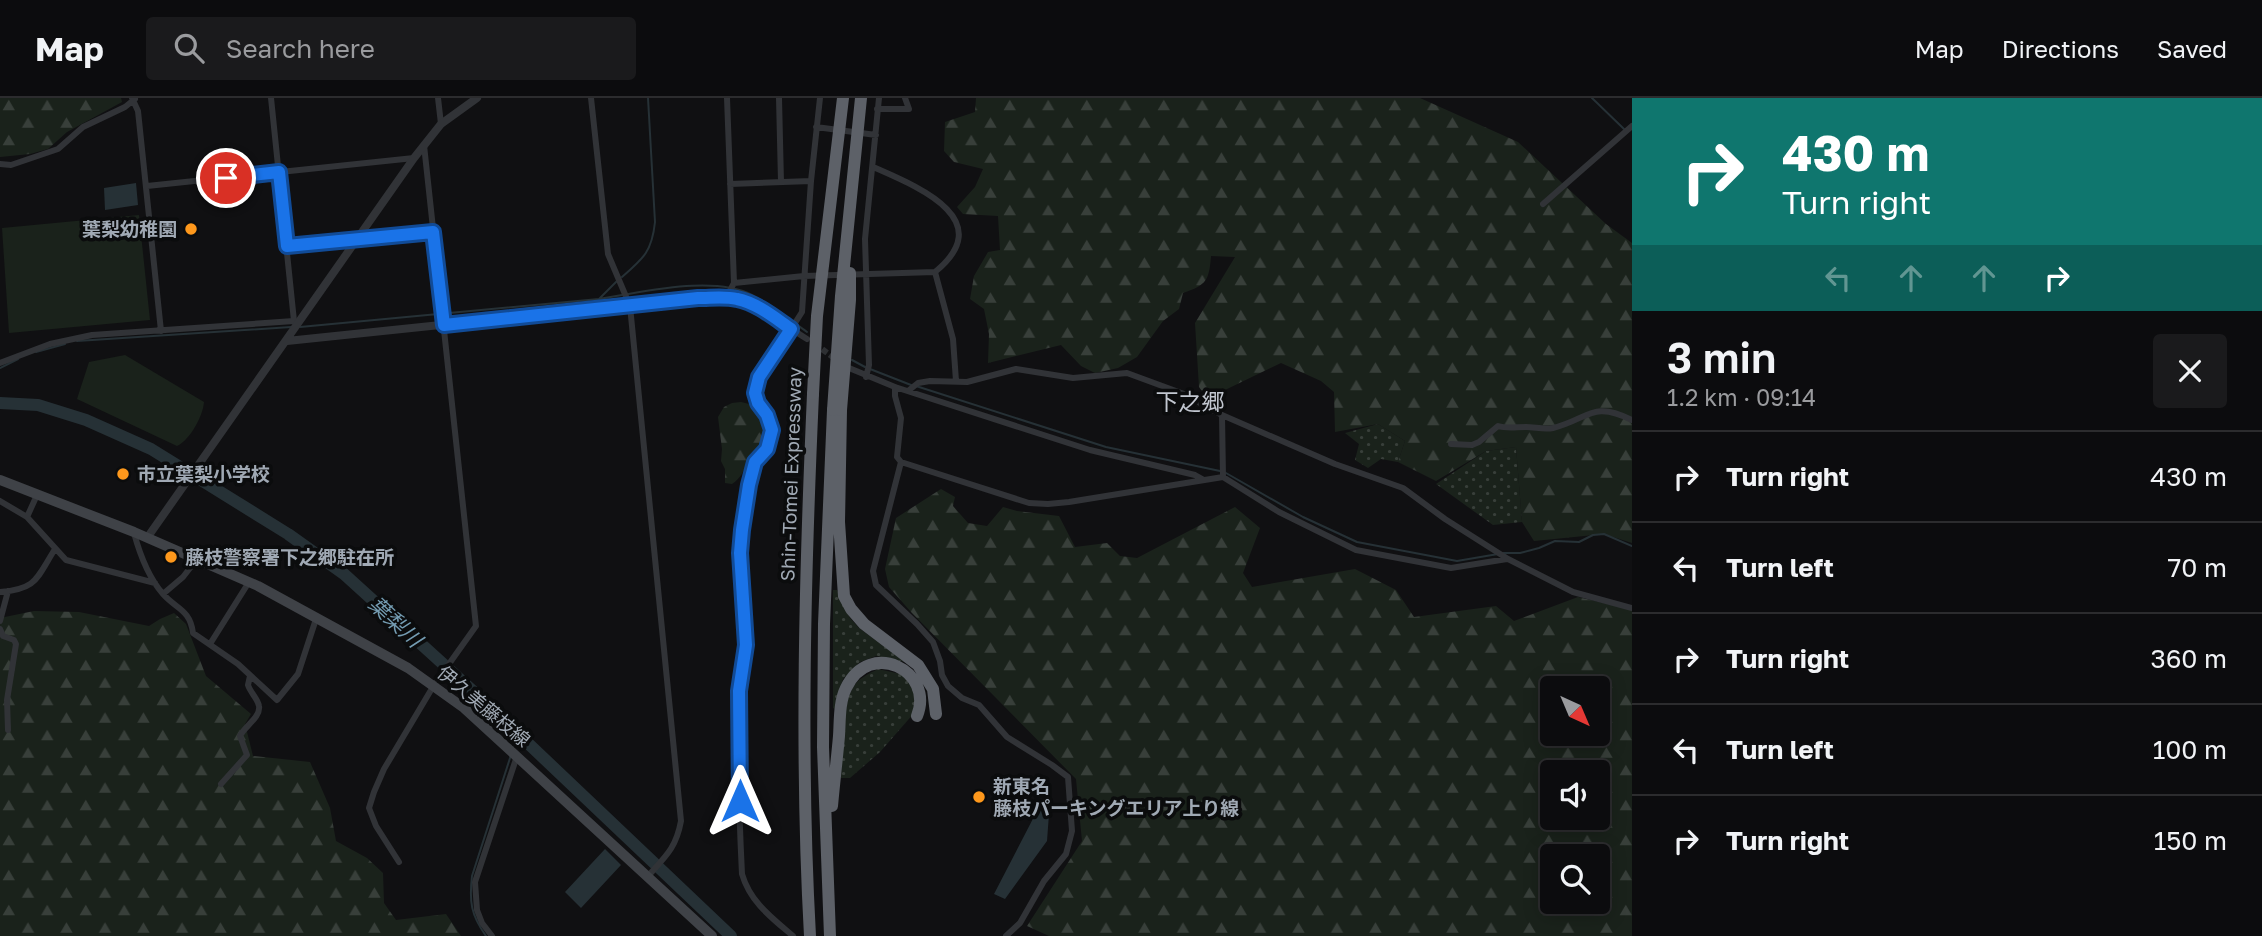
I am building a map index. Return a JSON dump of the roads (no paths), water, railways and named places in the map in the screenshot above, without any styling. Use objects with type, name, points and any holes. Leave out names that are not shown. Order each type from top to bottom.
[{"type":"highway","name":"Shin-Tomei Expressway","points":[[810,936],[805,648],[813,394],[817,316],[843,98]]},
{"type":"highway","name":"Shin-Tomei Expressway","points":[[830,936],[823,747],[824,624],[850,202],[861,98]]},
{"type":"highway","points":[[837,410],[839,522],[844,596],[850,610],[864,624],[918,665],[933,689],[936,713]]},
{"type":"highway","points":[[828,851],[841,713],[844,692],[852,677],[860,668],[873,662],[889,664],[909,672],[918,688],[921,706],[917,716]]},
{"type":"main road","name":"伊久美藤枝線","points":[[0,480],[134,532],[248,582],[435,682],[712,936]]},
{"type":"street","points":[[271,98],[296,322]]},
{"type":"street","points":[[438,98],[441,124]]},
{"type":"street","points":[[147,538],[287,341],[296,322],[414,158],[441,124],[477,98]]},
{"type":"street","points":[[591,98],[608,254],[630,306],[681,821],[677,841],[669,854],[648,876]]},
{"type":"street","points":[[726,298],[734,284],[727,98]]},
{"type":"street","points":[[779,98],[781,182]]},
{"type":"street","points":[[793,936],[758,905],[742,874],[739,691],[746,645],[740,553],[749,485],[755,462],[767,449],[772,430],[771,422],[756,398],[757,383],[802,312],[820,98]]},
{"type":"street","points":[[866,376],[869,365],[865,239],[879,98]]},
{"type":"street","points":[[877,109],[909,109],[905,98]]},
{"type":"street","points":[[0,164],[11,165],[58,149],[83,127],[134,99],[138,111],[161,331]]},
{"type":"street","points":[[1543,204],[1632,126]]},
{"type":"street","points":[[816,127],[876,135]]},
{"type":"street","points":[[399,862],[376,826],[369,808],[384,769],[435,682],[476,626],[424,145]]},
{"type":"street","points":[[146,186],[414,158]]},
{"type":"street","points":[[734,284],[804,276],[935,272],[945,264],[958,244],[960,234],[950,213],[931,194],[873,167]]},
{"type":"street","points":[[730,184],[811,181]]},
{"type":"street","points":[[287,246],[433,232]]},
{"type":"street","points":[[935,272],[953,339],[956,381]]},
{"type":"street","points":[[287,341],[698,298],[738,299],[751,304],[807,339]]},
{"type":"street","points":[[0,363],[64,340],[92,335],[296,322]]},
{"type":"street","points":[[849,368],[895,387],[1090,450],[1195,474],[1204,480]]},
{"type":"street","points":[[908,391],[918,383],[967,382],[1016,369],[1073,378],[1127,373],[1198,400],[1222,415],[1335,464],[1403,488],[1445,519],[1508,559],[1573,592],[1632,608]]},
{"type":"street","points":[[895,387],[901,418],[897,457],[901,462],[1029,503],[1069,502],[1223,477],[1279,512],[1356,550],[1451,568],[1508,559]]},
{"type":"street","points":[[1451,444],[1472,445],[1498,426],[1547,429],[1592,412],[1631,417]]},
{"type":"street","points":[[1222,415],[1223,477]]},
{"type":"street","points":[[901,462],[875,559],[873,570],[876,585],[933,642],[942,675],[952,691],[979,705],[1007,737],[1068,777],[1073,831],[1066,854],[1044,881],[1020,923],[1006,936]]},
{"type":"street","points":[[27,517],[37,495]]},
{"type":"street","points":[[0,502],[27,517],[66,560],[155,583]]},
{"type":"street","points":[[134,532],[139,551],[155,583],[163,594],[185,611],[192,623],[193,632],[277,700],[298,674],[316,619]]},
{"type":"street","points":[[0,621],[4,591],[21,590],[29,586],[55,549]]},
{"type":"street","points":[[163,594],[197,559]]},
{"type":"street","points":[[210,644],[248,582]]},
{"type":"street","points":[[0,629],[3,636],[14,640],[16,645],[7,700],[8,730]]},
{"type":"street","points":[[221,784],[247,755],[240,736],[244,727],[258,712],[259,705],[248,685],[250,676]]},
{"type":"street","points":[[492,936],[482,923],[477,910],[475,882],[517,756]]},
{"type":"waterway","points":[[622,277],[646,253],[654,232],[648,98]]},
{"type":"waterway","points":[[1592,98],[1624,129]]},
{"type":"waterway","points":[[599,299],[618,280]]},
{"type":"waterway","points":[[628,294],[691,286],[739,290],[766,303],[807,332]]},
{"type":"waterway","points":[[300,327],[622,295]]},
{"type":"waterway","points":[[77,341],[291,327]]},
{"type":"waterway","points":[[36,352],[65,344]]},
{"type":"waterway","points":[[0,368],[18,359]]},
{"type":"waterway","points":[[852,360],[865,367]]},
{"type":"waterway","points":[[870,369],[911,385]]},
{"type":"waterway","points":[[916,386],[1106,447],[1220,471]]},
{"type":"waterway","name":"葉梨川","points":[[0,403],[38,405],[86,420],[151,449],[288,534],[344,574],[475,693],[731,936]]},
{"type":"waterway","points":[[1226,473],[1303,517],[1357,542],[1457,561],[1498,554]]},
{"type":"waterway","points":[[1503,553],[1520,553],[1555,541],[1579,542],[1593,535],[1604,534],[1632,546]]},
{"type":"waterway","points":[[514,746],[518,735]]},
{"type":"waterway","points":[[486,936],[472,908],[472,876],[511,755]]},
{"type":"tunnel","points":[[815,344],[837,360]]},
{"type":"place","name":"葉梨幼稚園","points":[[191,229]]},
{"type":"place","name":"市立葉梨小学校","points":[[123,474]]},
{"type":"place","name":"藤枝警察署下之郷駐在所","points":[[171,557]]},
{"type":"place","name":"新東名 藤枝パーキングエリア上り線","points":[[979,797]]},
{"type":"district","name":"下之郷","points":[[1190,402]]}]
